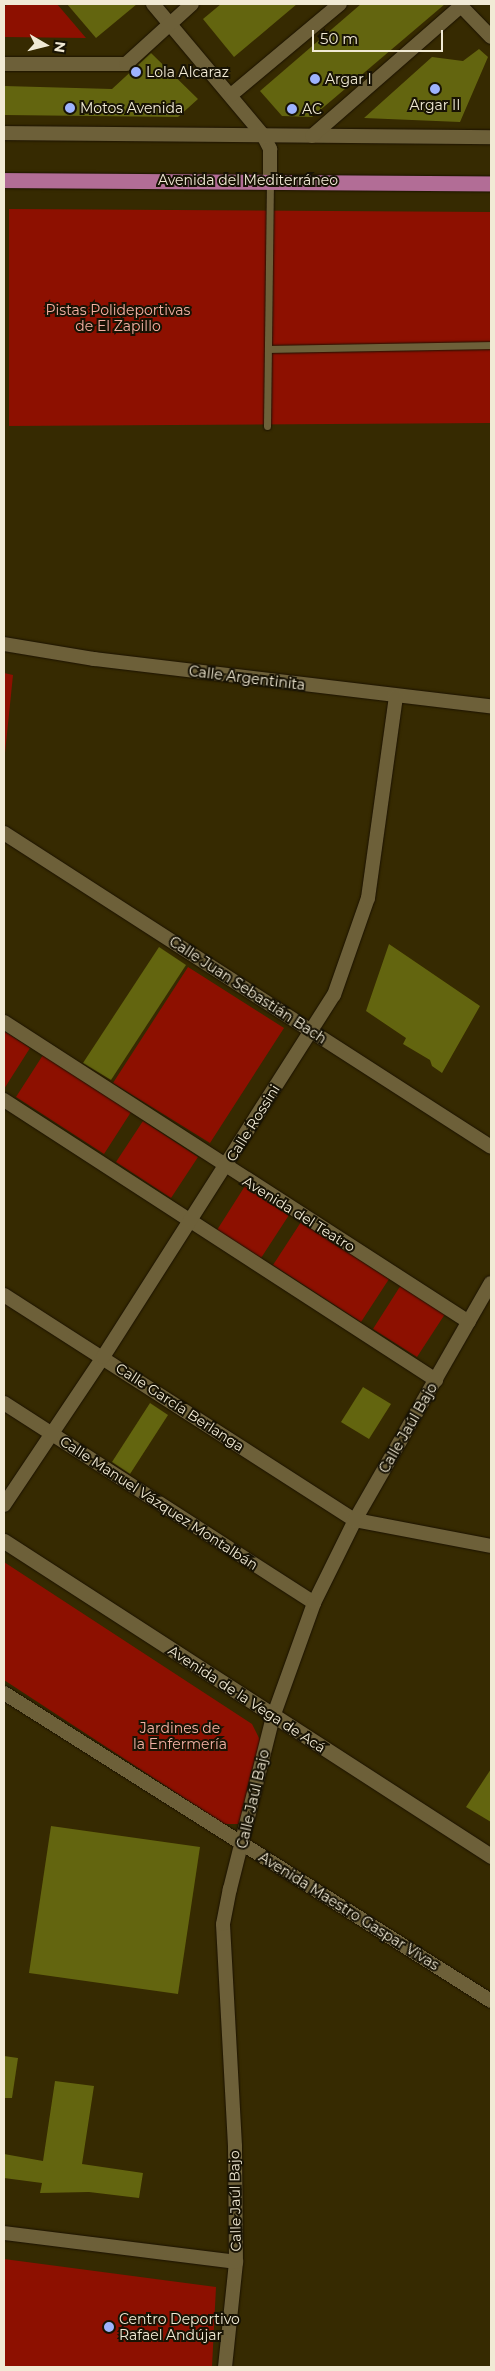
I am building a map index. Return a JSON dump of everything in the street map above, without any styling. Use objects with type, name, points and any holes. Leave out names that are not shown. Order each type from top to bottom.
[{"type":"main road","name":"Avenida del Mediterráneo","points":[[4,180],[491,182]]},
{"type":"main road","name":"Avenida de la Vega de Acá","points":[[4,1541],[272,1717],[491,1856]]},
{"type":"street","points":[[153,4],[263,135],[270,149],[270,180]]},
{"type":"street","points":[[4,64],[126,64],[192,4]]},
{"type":"street","points":[[231,95],[340,4]]},
{"type":"street","points":[[312,136],[461,6],[491,37]]},
{"type":"street","points":[[4,133],[491,137]]},
{"type":"street","name":"Calle Argentinita","points":[[4,644],[94,659],[396,697],[491,706]]},
{"type":"street","name":"Calle Rossini","points":[[4,1505],[190,1223],[334,995],[368,898],[396,697]]},
{"type":"street","name":"Calle Juan Sebastián Bach","points":[[4,833],[491,1147]]},
{"type":"street","name":"Avenida del Teatro","points":[[4,1022],[225,1167],[468,1322]]},
{"type":"street","points":[[4,1100],[190,1223],[436,1380]]},
{"type":"street","name":"Calle Jaúl Bajo","points":[[225,2367],[236,2262],[235,2146],[223,1924],[244,1844],[272,1717],[314,1603],[355,1520],[491,1283]]},
{"type":"street","name":"Calle García Berlanga","points":[[4,1295],[355,1520]]},
{"type":"street","name":"Calle Manuel Vázquez Montalbán","points":[[4,1403],[314,1603]]},
{"type":"street","points":[[355,1520],[491,1546]]},
{"type":"street","name":"Avenida Maestro Gaspar Vivas","points":[[4,1693],[208,1824],[244,1844],[491,2001]]},
{"type":"street","points":[[4,2232],[236,2262]]},
{"type":"lane","points":[[267,426],[270,180]]},
{"type":"lane","points":[[269,349],[491,345]]},
{"type":"green space","points":[[8,4],[57,4],[86,38],[4,37],[4,7]]},
{"type":"green space","name":"Pistas Polideportivas de El Zapillo","points":[[9,209],[491,212],[491,423],[9,426]]},
{"type":"green space","points":[[4,673],[13,675],[4,763]]},
{"type":"green space","points":[[188,967],[284,1028],[210,1143],[113,1083]]},
{"type":"green space","points":[[4,1031],[30,1048],[4,1089]]},
{"type":"green space","points":[[43,1055],[131,1112],[104,1154],[16,1097]]},
{"type":"green space","points":[[143,1121],[198,1157],[171,1198],[116,1162]]},
{"type":"green space","points":[[245,1186],[289,1215],[261,1258],[217,1230]]},
{"type":"green space","points":[[301,1222],[389,1279],[361,1322],[273,1265]]},
{"type":"green space","points":[[401,1285],[445,1314],[417,1357],[373,1329]]},
{"type":"green space","name":"Jardines de la Enfermería","points":[[4,1562],[252,1724],[260,1740],[244,1816],[238,1824],[224,1824],[4,1680]]},
{"type":"green space","name":"Centro Deportivo Rafael Andújar","points":[[4,2259],[216,2287],[212,2367],[4,2367]]},
{"type":"building","points":[[67,4],[137,4],[96,38]]},
{"type":"building","points":[[221,4],[297,4],[234,57],[203,19]]},
{"type":"building","points":[[361,4],[445,4],[312,117],[282,116],[260,91]]},
{"type":"building","name":"Argar II","points":[[479,49],[488,57],[460,122],[364,118],[432,57],[463,61]]},
{"type":"building","points":[[151,53],[198,99],[178,117],[4,115],[4,86],[112,89]]},
{"type":"building","points":[[389,944],[480,1006],[442,1073],[432,1066],[430,1060],[403,1044],[406,1038],[366,1011]]},
{"type":"building","points":[[159,947],[186,965],[111,1080],[83,1063]]},
{"type":"building","points":[[363,1387],[391,1404],[369,1439],[341,1422]]},
{"type":"building","points":[[150,1403],[168,1415],[130,1474],[112,1462]]},
{"type":"building","points":[[491,1769],[491,1822],[466,1807]]},
{"type":"building","points":[[51,1826],[200,1847],[178,1994],[29,1973]]},
{"type":"building","points":[[4,2056],[18,2058],[12,2098],[4,2098]]},
{"type":"building","points":[[55,2081],[94,2086],[82,2164],[143,2173],[139,2198],[89,2192],[40,2193],[42,2183],[4,2178],[4,2154],[43,2161]]},
{"type":"place","name":"Lola Alcaraz","points":[[136,72]]},
{"type":"place","name":"Argar I","points":[[315,79]]},
{"type":"place","name":"Argar II","points":[[435,89]]},
{"type":"place","name":"Motos Avenida","points":[[70,108]]},
{"type":"place","name":"AC","points":[[292,109]]},
{"type":"place","name":"Centro Deportivo Rafael Andújar","points":[[109,2327]]}]
